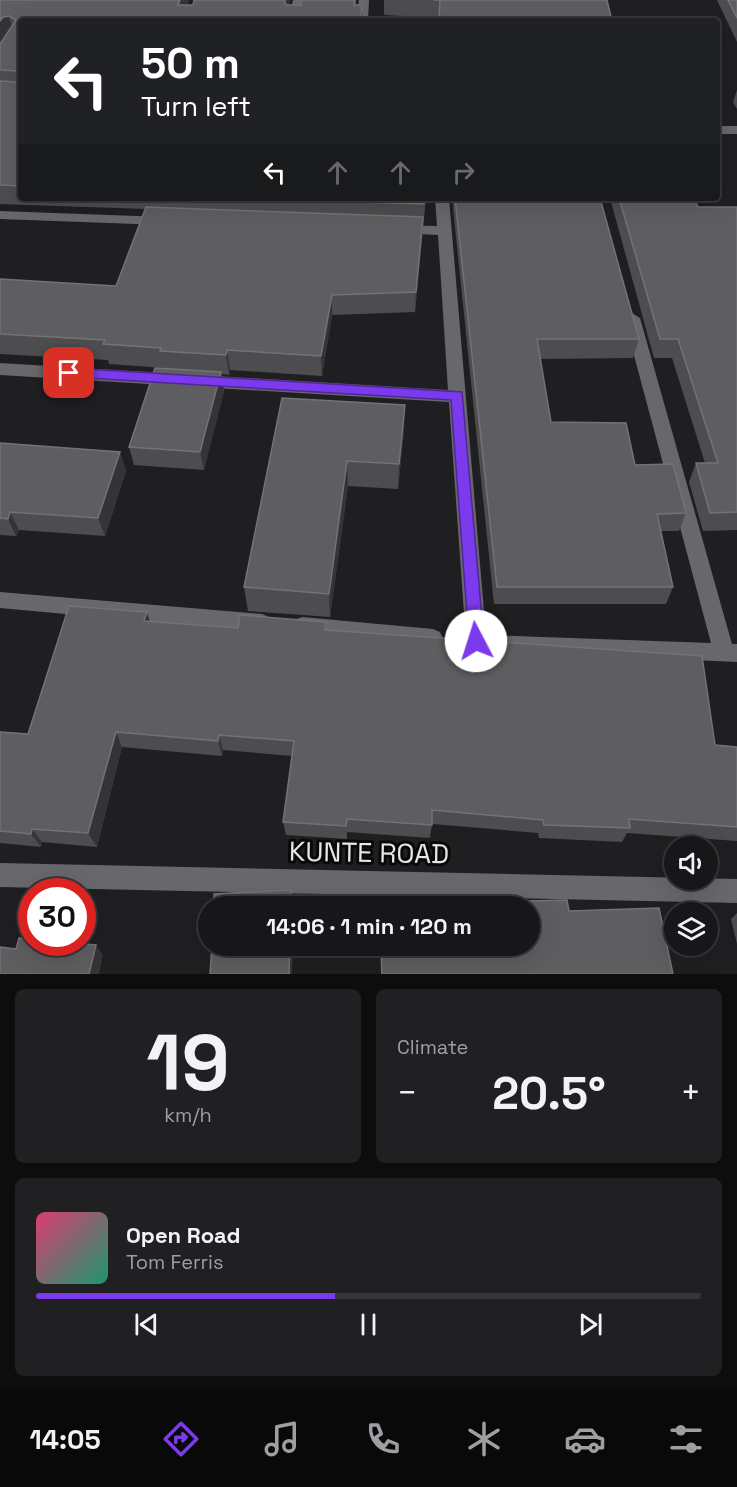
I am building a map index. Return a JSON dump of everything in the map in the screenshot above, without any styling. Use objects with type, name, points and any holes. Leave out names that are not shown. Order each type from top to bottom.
[{"type":"street","points":[[295,18],[298,0]]},
{"type":"street","points":[[362,18],[364,0]]},
{"type":"street","points":[[442,201],[476,641]]},
{"type":"street","points":[[0,215],[176,221]]},
{"type":"street","points":[[386,229],[445,231]]},
{"type":"street","points":[[0,600],[476,641],[730,652],[627,300]]},
{"type":"street","points":[[0,369],[457,396]]},
{"type":"street","name":"KUNTE ROAD","points":[[0,875],[737,891]]},
{"type":"building","points":[[0,0],[180,0],[178,5],[193,5],[194,0],[285,0],[287,5],[301,5],[301,0],[355,0],[354,5],[362,5],[360,18],[18,18],[18,186],[0,185],[0,81],[17,82],[17,71],[0,70],[0,44],[16,20],[9,16],[3,17],[0,21]]},
{"type":"building","points":[[440,0],[607,0],[611,18],[439,18]]},
{"type":"building","points":[[728,0],[737,0],[737,18]]},
{"type":"building","points":[[333,201],[424,201],[424,204]]},
{"type":"building","points":[[455,201],[601,201],[639,339],[537,339],[551,422],[626,423],[635,465],[673,464],[686,513],[657,514],[673,587],[497,587]]},
{"type":"building","points":[[620,201],[695,201],[698,207],[737,207],[737,512],[710,513],[696,463],[718,463],[678,339],[660,339]]},
{"type":"building","points":[[146,207],[423,217],[416,292],[332,295],[321,356],[227,350],[226,355],[160,351],[161,348],[103,344],[105,340],[0,334],[0,279],[116,286]]},
{"type":"building","points":[[155,368],[221,372],[200,452],[129,447]]},
{"type":"building","points":[[282,398],[405,405],[399,464],[347,461],[329,594],[244,587]]},
{"type":"building","points":[[0,443],[120,452],[98,518],[10,512],[8,519],[0,518]]},
{"type":"building","points":[[69,606],[147,612],[144,621],[238,628],[240,615],[326,622],[325,630],[702,656],[715,745],[737,747],[737,827],[629,819],[630,828],[544,825],[543,820],[432,810],[432,825],[347,819],[346,826],[283,822],[294,741],[219,735],[218,741],[116,732],[88,833],[32,829],[31,834],[0,831],[0,732],[28,734]]},
{"type":"building","points":[[291,890],[291,896],[214,896],[214,894]]},
{"type":"building","points":[[567,900],[569,911],[659,908],[664,932],[664,956],[669,956],[673,974],[382,974],[381,956],[540,956],[540,901]]},
{"type":"building","points":[[18,942],[18,956],[93,956],[89,974],[0,974],[0,947],[16,949]]},
{"type":"building","points":[[211,956],[290,956],[289,974],[210,974]]},
{"type":"route","points":[[69,373],[457,396],[476,641]]}]
